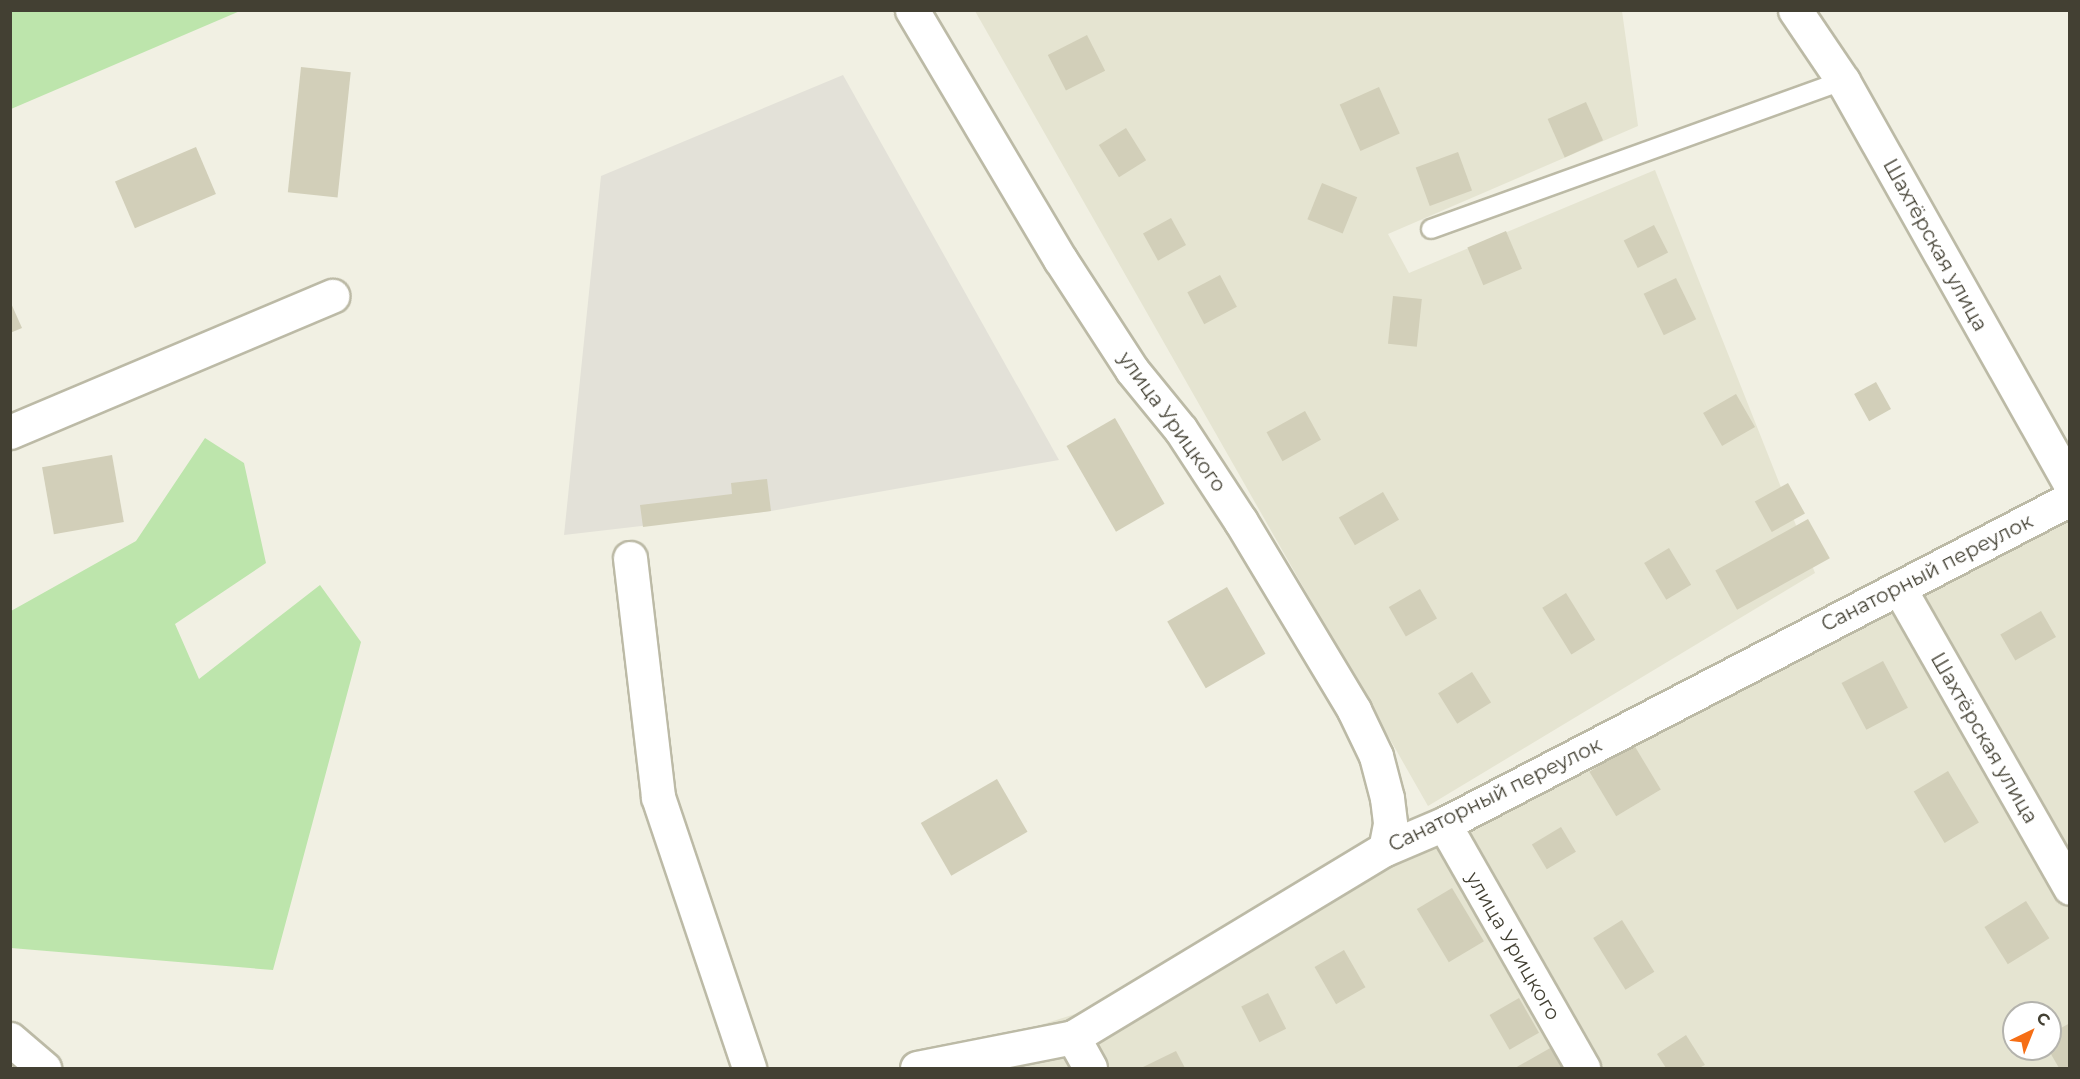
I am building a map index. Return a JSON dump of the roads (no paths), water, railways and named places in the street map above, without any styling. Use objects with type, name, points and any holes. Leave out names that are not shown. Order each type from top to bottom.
[{"type":"street","name":"улица Урицкого","points":[[912,10],[1060,259],[1132,370],[1181,430],[1240,520],[1349,700],[1376,756],[1387,798],[1390,824],[1385,849]]},
{"type":"street","name":"Шахтёрская улица","points":[[1795,10],[1843,81],[2070,484]]},
{"type":"street","points":[[10,432],[332,296]]},
{"type":"street","name":"Санаторный переулок","points":[[917,1068],[1073,1037],[1385,849],[1444,824],[2070,499]]},
{"type":"street","points":[[630,558],[658,797],[749,1068]]},
{"type":"street","name":"Шахтёрская улица","points":[[1899,588],[2070,888]]},
{"type":"street","name":"улица Урицкого","points":[[1444,824],[1583,1068]]},
{"type":"street","points":[[1073,1037],[1090,1068]]},
{"type":"street","points":[[10,1039],[44,1068]]},
{"type":"lane","points":[[1431,230],[1843,81]]}]
